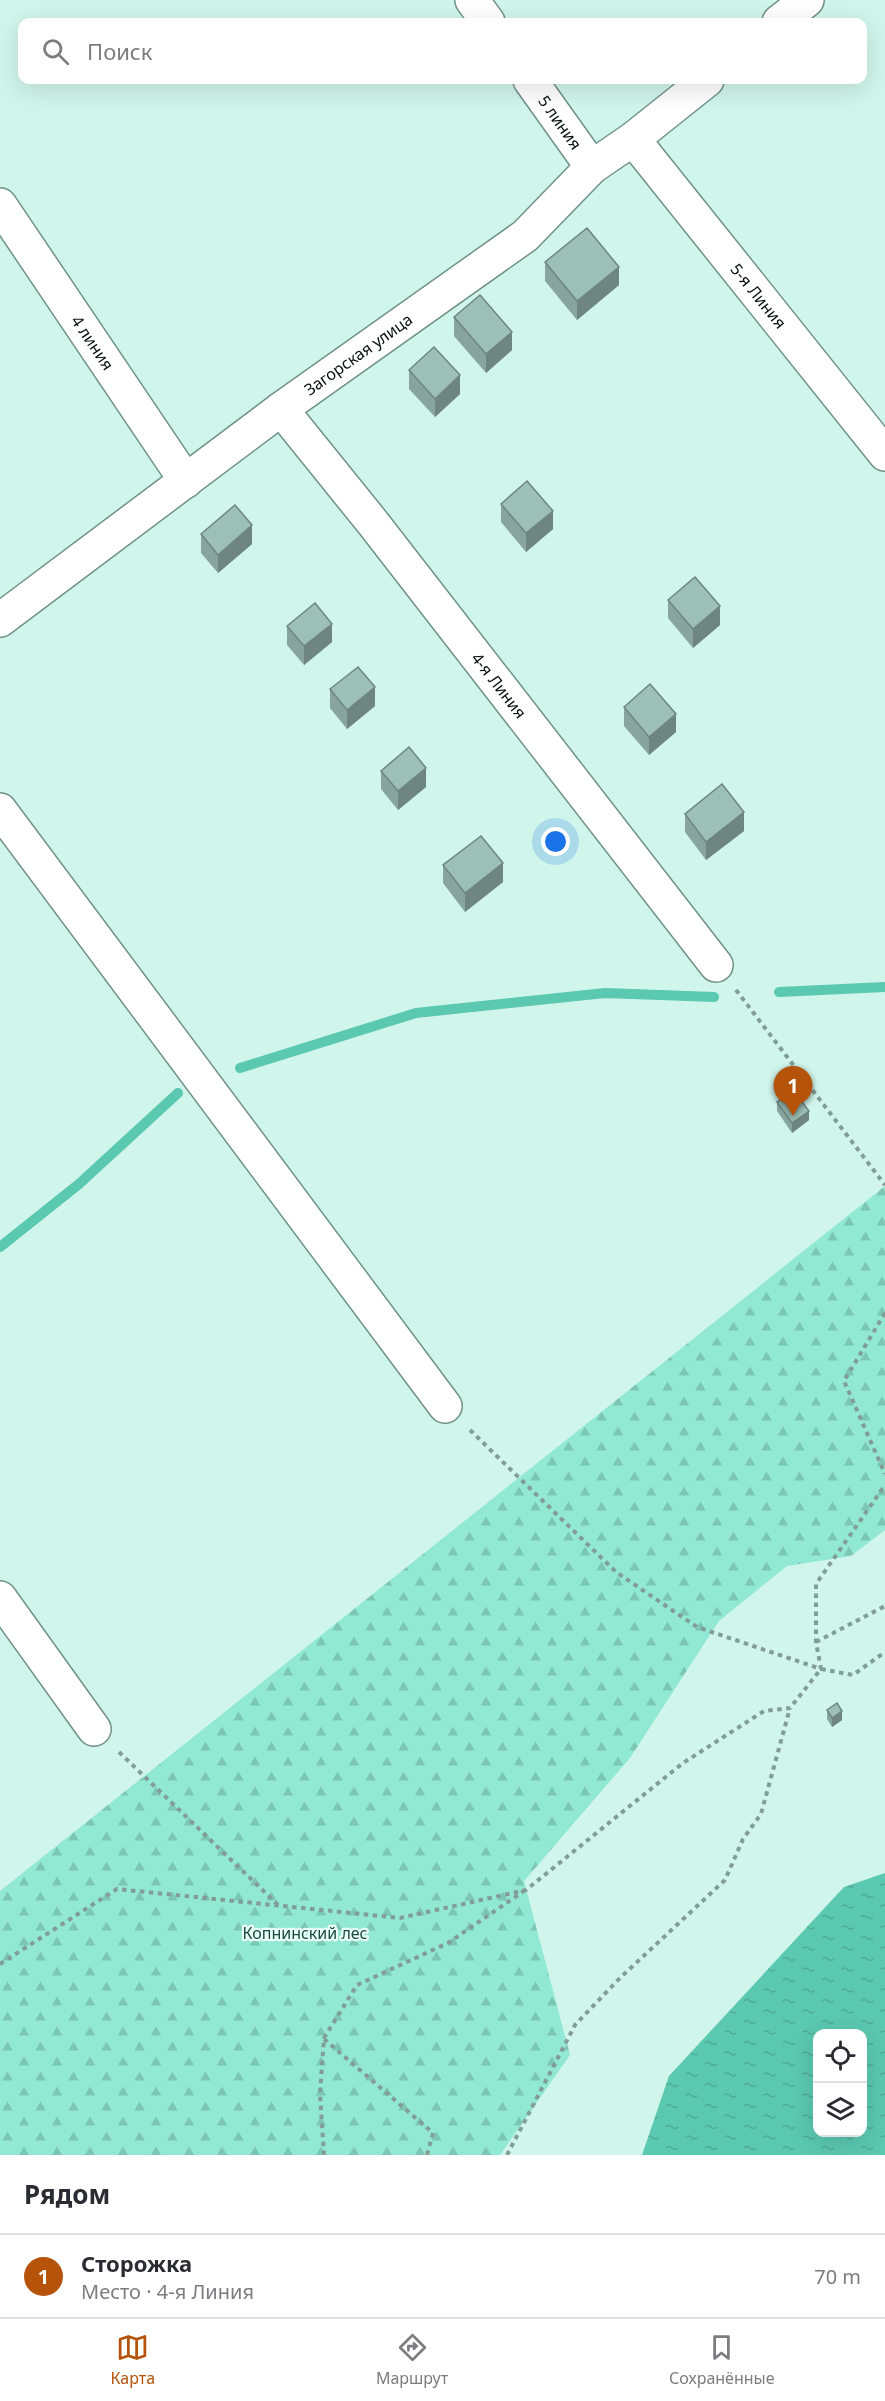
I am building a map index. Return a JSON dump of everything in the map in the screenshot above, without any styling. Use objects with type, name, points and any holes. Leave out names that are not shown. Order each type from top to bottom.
[{"type":"street","points":[[472,0],[485,18]]},
{"type":"street","points":[[783,18],[807,0]]},
{"type":"street","name":"5 линия","points":[[533,84],[592,167]]},
{"type":"street","name":"Загорская улица","points":[[0,620],[281,409],[525,236],[592,167],[633,139],[702,84]]},
{"type":"street","name":"5-я Линия","points":[[633,139],[885,454]]},
{"type":"street","name":"4 линия","points":[[0,205],[186,481]]},
{"type":"street","name":"4-я Линия","points":[[281,409],[374,523],[716,965]]},
{"type":"street","points":[[0,810],[444,1406]]},
{"type":"street","points":[[0,1598],[94,1729]]},
{"type":"path","points":[[716,965],[764,1024],[885,1185]]},
{"type":"path","points":[[885,1313],[844,1381],[885,1474]]},
{"type":"path","points":[[444,1406],[616,1572],[697,1627],[820,1669],[853,1675],[885,1652]]},
{"type":"path","points":[[507,2155],[576,2025],[620,1978],[725,1880],[743,1839],[761,1814],[790,1708],[820,1669],[816,1642],[816,1584],[885,1485]]},
{"type":"path","points":[[816,1642],[885,1606]]},
{"type":"path","points":[[324,2155],[320,2094],[324,2038],[357,1985],[448,1943],[526,1890],[682,1763],[764,1712],[790,1708]]},
{"type":"path","points":[[94,1729],[278,1905]]},
{"type":"path","points":[[0,1964],[117,1889],[400,1918],[526,1890]]},
{"type":"path","points":[[324,2038],[433,2133],[427,2155]]},
{"type":"green space","name":"Копнинский лес","points":[[885,1186],[885,1530],[851,1556],[787,1566],[719,1621],[630,1758],[524,1881],[570,2055],[500,2155],[0,2155],[0,1891]]},
{"type":"water","points":[[885,1873],[885,2155],[642,2155],[669,2076],[844,1887]]},
{"type":"building","points":[[587,228],[619,267],[577,301],[545,262]]},
{"type":"building","points":[[480,295],[512,332],[486,354],[454,317]]},
{"type":"building","points":[[434,347],[460,375],[435,399],[409,370]]},
{"type":"building","points":[[527,481],[553,511],[526,533],[501,504]]},
{"type":"building","points":[[235,505],[252,525],[218,555],[201,534]]},
{"type":"building","points":[[695,577],[720,606],[693,629],[668,600]]},
{"type":"building","points":[[315,603],[332,624],[304,646],[287,626]]},
{"type":"building","points":[[358,667],[375,687],[347,710],[330,689]]},
{"type":"building","points":[[650,684],[676,714],[649,737],[624,707]]},
{"type":"building","points":[[409,747],[426,768],[398,791],[381,771]]},
{"type":"building","points":[[722,784],[744,812],[706,842],[685,814]]},
{"type":"building","points":[[481,836],[503,863],[465,893],[443,865]]},
{"type":"building","points":[[793,1090],[809,1111],[792,1123],[777,1102]]},
{"type":"building","points":[[837,1703],[842,1711],[832,1718],[827,1710]]},
{"type":"waterway","points":[[779,992],[885,987]]},
{"type":"waterway","points":[[240,1068],[416,1013],[605,993],[714,997]]},
{"type":"waterway","points":[[0,1247],[79,1184],[178,1093]]},
{"type":"place","name":"Сторожка","points":[[793,1116]]}]
